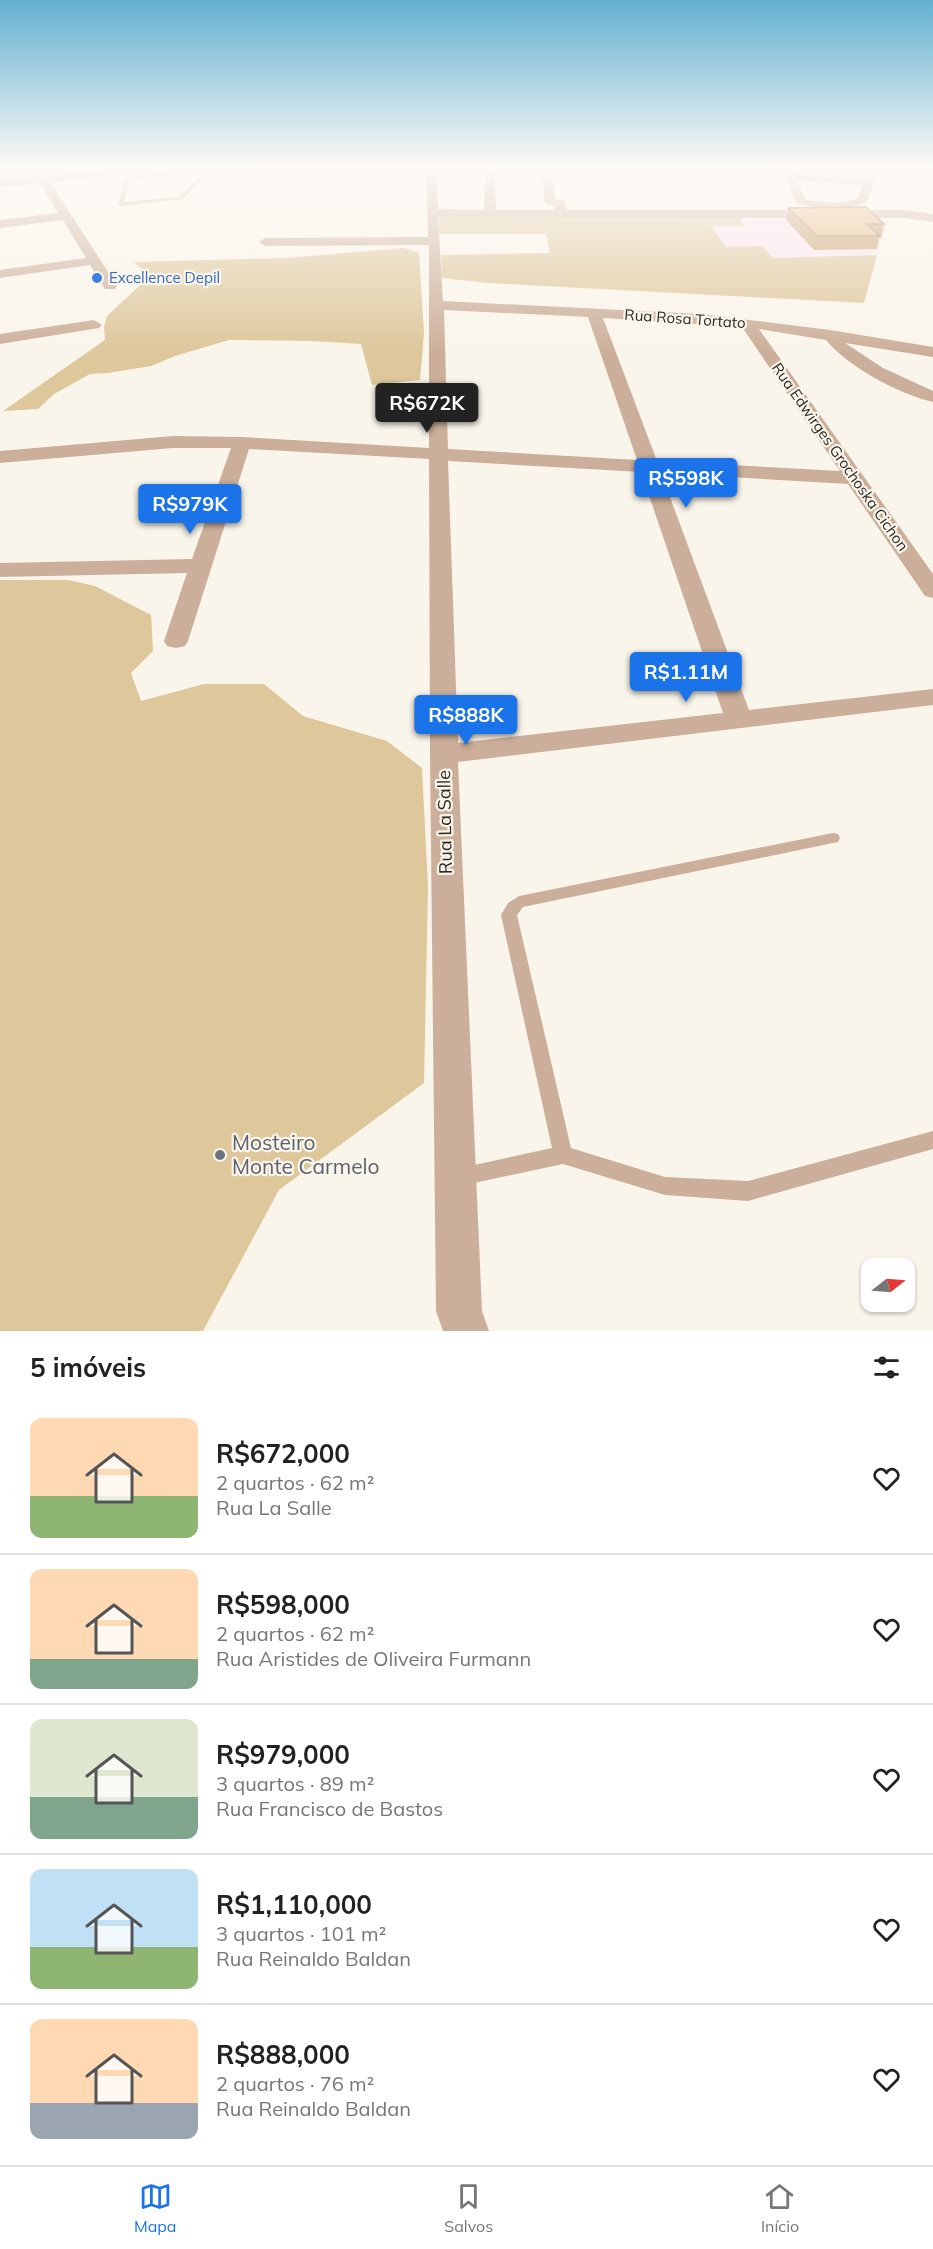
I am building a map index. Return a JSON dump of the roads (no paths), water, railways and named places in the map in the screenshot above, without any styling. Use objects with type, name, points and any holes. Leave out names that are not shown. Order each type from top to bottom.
[{"type":"street","points":[[74,230],[110,286]]},
{"type":"street","name":"Rua La Salle","points":[[434,230],[455,1178],[459,1311],[466,1331]]},
{"type":"street","points":[[265,242],[435,241]]},
{"type":"street","points":[[0,274],[94,261]]},
{"type":"street","name":"Rua Rosa Tortato","points":[[436,305],[594,312],[747,323],[933,352]]},
{"type":"street","points":[[594,312],[739,720]]},
{"type":"street","name":"Rua Edwirges Grochoska Cichon","points":[[747,323],[933,591]]},
{"type":"street","points":[[0,339],[94,325]]},
{"type":"street","points":[[830,335],[840,349],[858,360],[933,397]]},
{"type":"street","points":[[0,457],[173,442],[242,442],[855,478]]},
{"type":"street","points":[[176,641],[242,442]]},
{"type":"street","points":[[0,570],[201,566]]},
{"type":"street","points":[[444,754],[933,697]]},
{"type":"lane","points":[[563,1155],[509,915],[513,907],[519,902],[833,838]]},
{"type":"lane","points":[[455,1178],[563,1155],[665,1186],[748,1191],[933,1140]]},
{"type":"place","name":"Excellence Depil","points":[[97,278]]},
{"type":"place","name":"Mosteiro Monte Carmelo","points":[[220,1155]]}]
